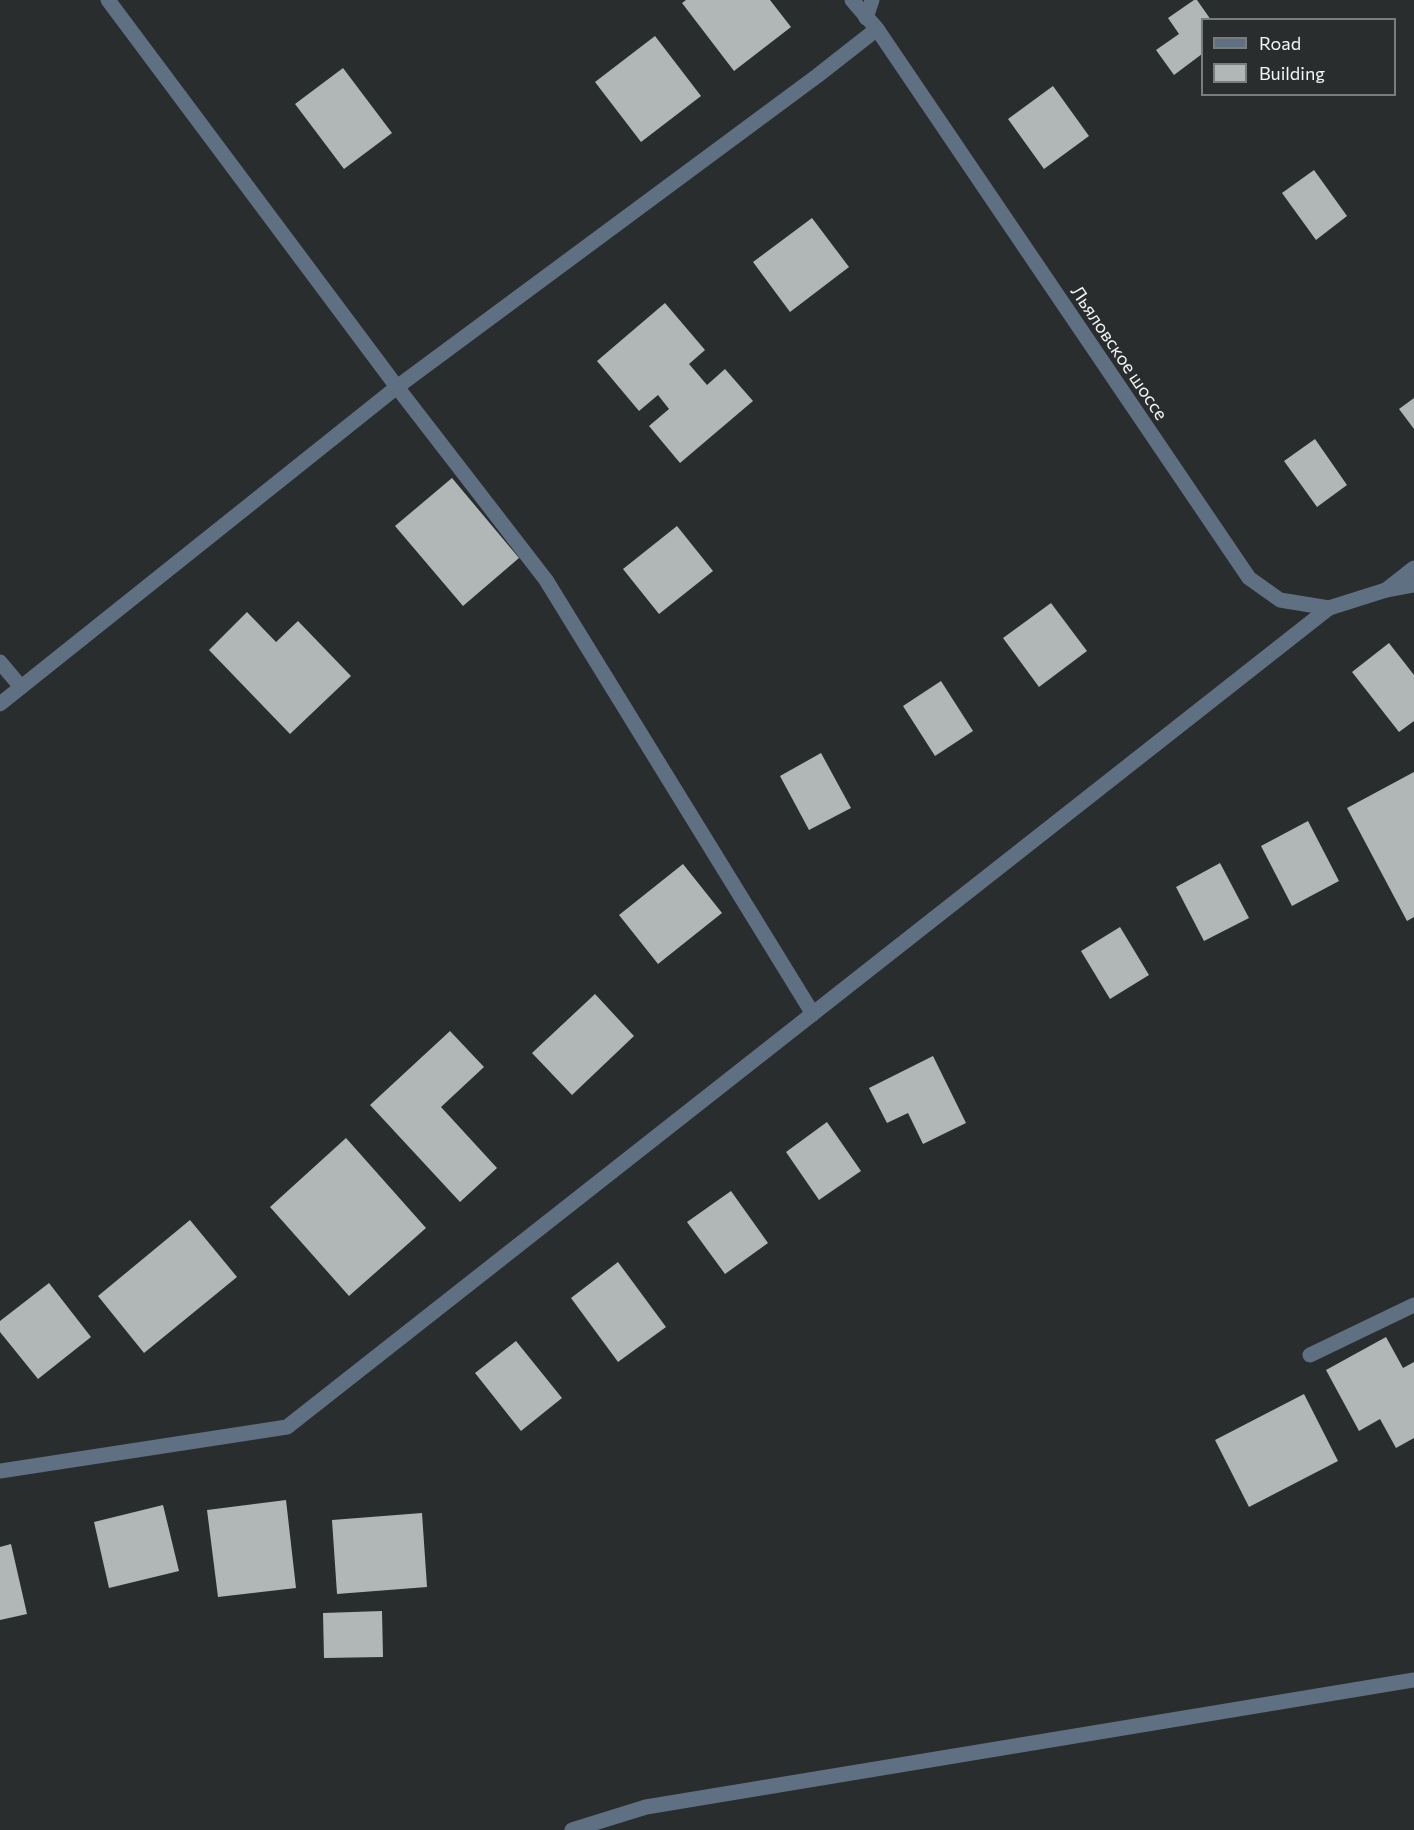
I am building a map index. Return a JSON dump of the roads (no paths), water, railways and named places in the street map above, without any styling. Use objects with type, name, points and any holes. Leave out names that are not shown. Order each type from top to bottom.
[{"type":"street","points":[[108,0],[397,387],[546,580],[813,1014]]},
{"type":"street","name":"Льяловское шоссе","points":[[852,0],[871,23],[1249,578],[1280,600],[1329,608],[1386,590],[1414,568]]},
{"type":"street","points":[[0,705],[397,387],[817,76],[871,23],[872,0]]},
{"type":"street","points":[[1386,590],[1414,585]]},
{"type":"street","points":[[0,1471],[286,1427],[1329,608]]},
{"type":"street","points":[[0,662],[21,687]]},
{"type":"street","points":[[1310,1355],[1414,1305]]},
{"type":"street","points":[[572,1830],[646,1807],[1414,1680]]}]
